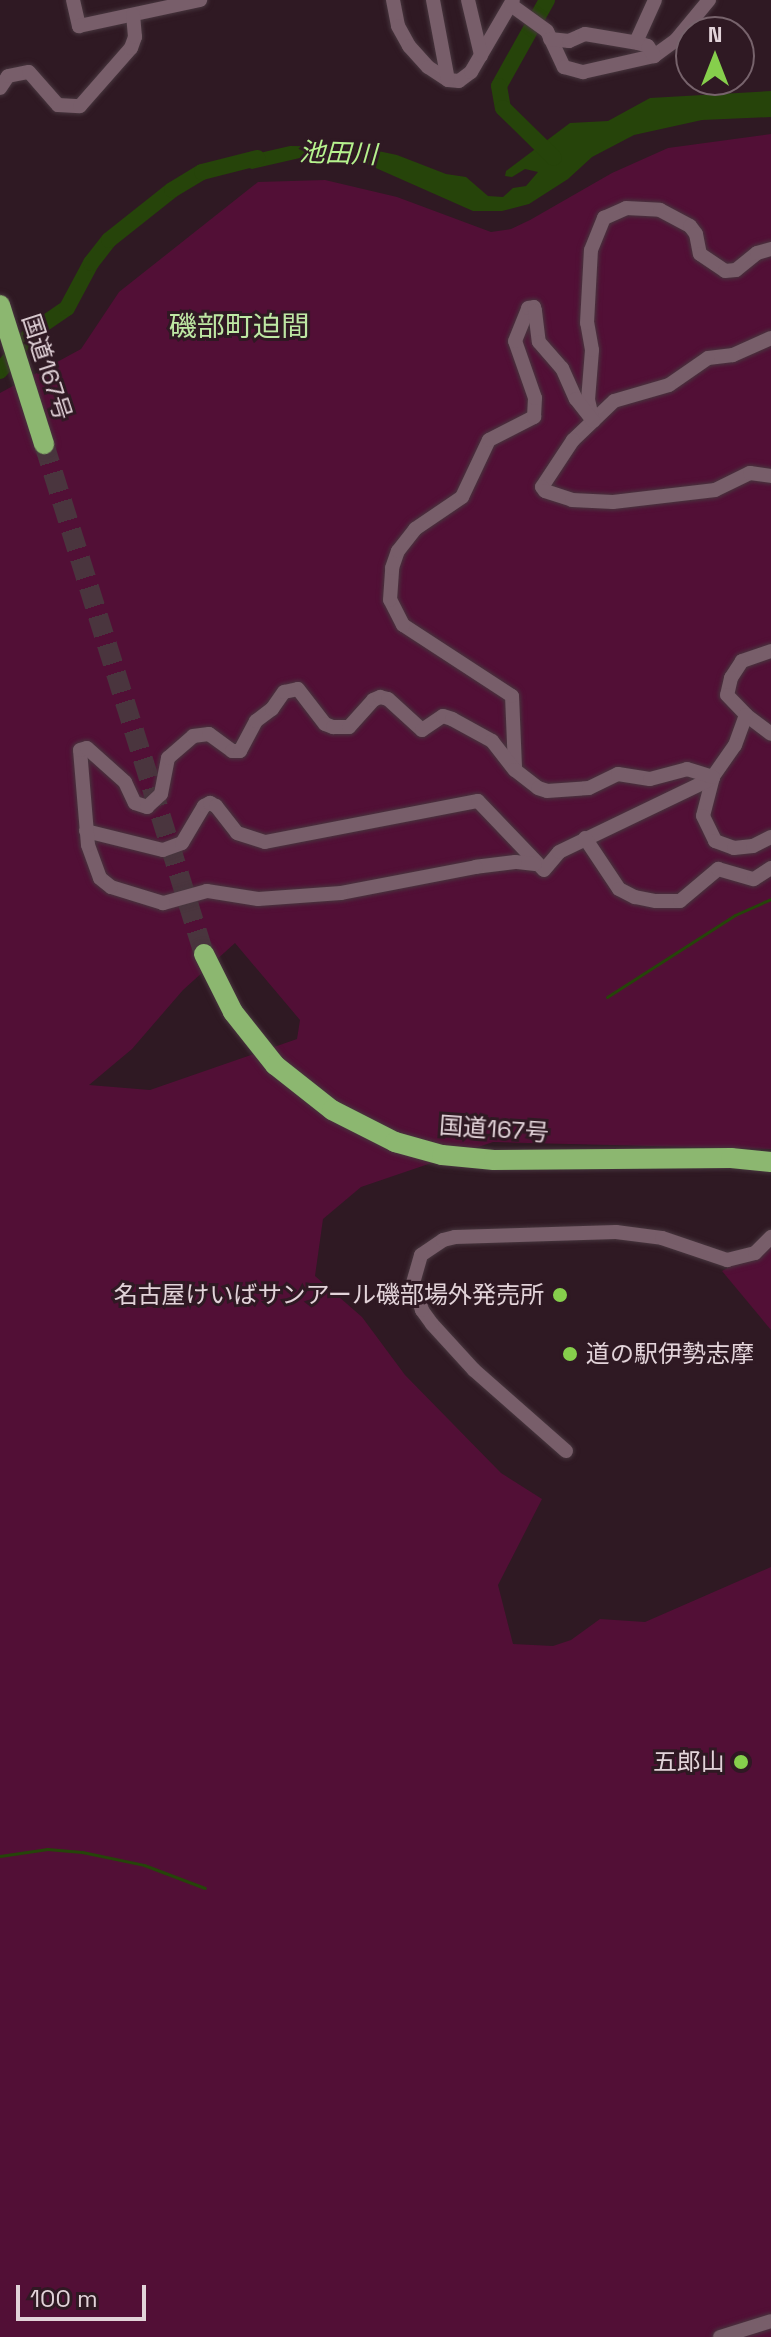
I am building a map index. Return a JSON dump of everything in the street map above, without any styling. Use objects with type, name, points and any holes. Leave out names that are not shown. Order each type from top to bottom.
[{"type":"highway","name":"国道167号","points":[[0,305],[42,438]]},
{"type":"highway","name":"国道167号","points":[[204,954],[233,1012],[275,1065],[332,1110],[395,1142],[442,1155],[494,1160],[731,1158],[771,1162]]},
{"type":"street","points":[[73,0],[79,26],[200,0]]},
{"type":"street","points":[[393,0],[398,26],[409,46],[428,67],[448,80],[459,81],[481,55],[512,2],[549,35],[569,41],[585,34],[636,42],[648,46],[654,56]]},
{"type":"street","points":[[433,0],[448,80]]},
{"type":"street","points":[[468,0],[481,55]]},
{"type":"street","points":[[636,42],[655,0]]},
{"type":"street","points":[[549,35],[561,63],[569,71],[597,70],[654,56],[676,40],[709,0]]},
{"type":"street","points":[[0,88],[8,76],[29,72],[58,105],[80,106],[131,48],[133,15]]},
{"type":"street","points":[[593,421],[588,400],[592,350],[588,307],[591,250],[604,218],[626,208],[660,210],[690,226],[696,234],[700,254],[725,271],[736,270],[760,251],[771,249]]},
{"type":"street","points":[[515,770],[512,696],[403,625],[390,600],[392,568],[398,551],[415,529],[462,497],[489,440],[534,417],[535,398],[515,341],[528,308],[534,307],[539,342],[562,368],[573,394],[593,421]]},
{"type":"street","points":[[771,338],[733,355],[708,358],[669,385],[614,401],[573,440],[542,487],[545,491],[572,500],[613,502],[715,490],[750,473],[771,476]]},
{"type":"street","points":[[771,651],[742,661],[731,678],[729,699],[771,734]]},
{"type":"street","points":[[293,689],[301,691],[318,716],[333,727],[349,727],[373,700],[380,697],[388,699],[422,730],[443,716],[452,719],[492,741],[515,770],[547,791],[589,788],[618,774],[650,779],[687,769],[713,777],[559,852],[546,869],[535,864],[515,862],[341,893],[258,899],[198,892],[171,904],[104,883],[88,845],[79,755],[82,747],[125,782],[135,803],[147,807],[161,794],[168,758],[193,736],[209,734],[232,751],[240,751],[253,724],[272,709],[284,692],[293,689]]},
{"type":"street","points":[[746,715],[735,745],[713,777],[703,816],[715,841],[734,848],[753,846],[771,837]]},
{"type":"street","points":[[86,831],[126,844],[163,850],[186,839],[204,806],[210,803],[216,806],[237,833],[265,842],[478,801],[535,864]]},
{"type":"street","points":[[585,838],[619,889],[635,897],[656,901],[680,901],[697,890],[718,869],[754,879],[771,868]]},
{"type":"street","points":[[566,1451],[474,1370],[432,1324],[422,1310],[413,1283],[421,1255],[443,1240],[455,1237],[616,1232],[662,1238],[727,1260],[755,1253],[771,1237]]},
{"type":"street","points":[[720,2337],[771,2321]]},
{"type":"shaded area","points":[[771,134],[771,1149],[493,1142],[361,1187],[323,1219],[315,1276],[362,1317],[405,1375],[501,1473],[542,1499],[498,1585],[513,1644],[553,1646],[571,1640],[600,1619],[645,1622],[771,1567],[771,2337],[0,2337],[0,393],[81,349],[119,292],[258,182],[325,180],[397,197],[491,232],[511,229],[530,220],[612,173],[668,148]],"holes":[[[235,943],[300,1020],[297,1039],[150,1090],[89,1085],[132,1049],[183,990]]]},
{"type":"shaded area","points":[[771,1245],[771,1330],[722,1271]]},
{"type":"water","points":[[771,91],[771,117],[702,120],[634,135],[592,157],[568,179],[529,204],[502,211],[473,211],[360,161],[313,155],[252,169],[238,164],[237,158],[290,146],[359,147],[397,155],[446,174],[466,177],[488,196],[503,197],[513,188],[526,186],[538,172],[525,169],[512,177],[505,176],[506,171],[570,123],[608,121],[650,98],[755,96],[755,92]]},
{"type":"waterway","points":[[547,0],[499,86],[503,108],[554,158]]},
{"type":"waterway","name":"池田川","points":[[0,371],[32,332],[67,308],[91,263],[109,240],[172,190],[202,172],[257,158]]},
{"type":"waterway","points":[[607,997],[735,915],[771,899]]},
{"type":"waterway","points":[[0,1856],[47,1849],[82,1852],[144,1865],[205,1888]]},
{"type":"tunnel","points":[[44,444],[204,954]]},
{"type":"place","name":"名古屋けいばサンアール磯部場外発売所","points":[[560,1295]]},
{"type":"place","name":"道の駅伊勢志摩","points":[[570,1354]]},
{"type":"place","name":"五郎山","points":[[741,1762]]},
{"type":"district","name":"磯部町迫間","points":[[239,326]]}]
